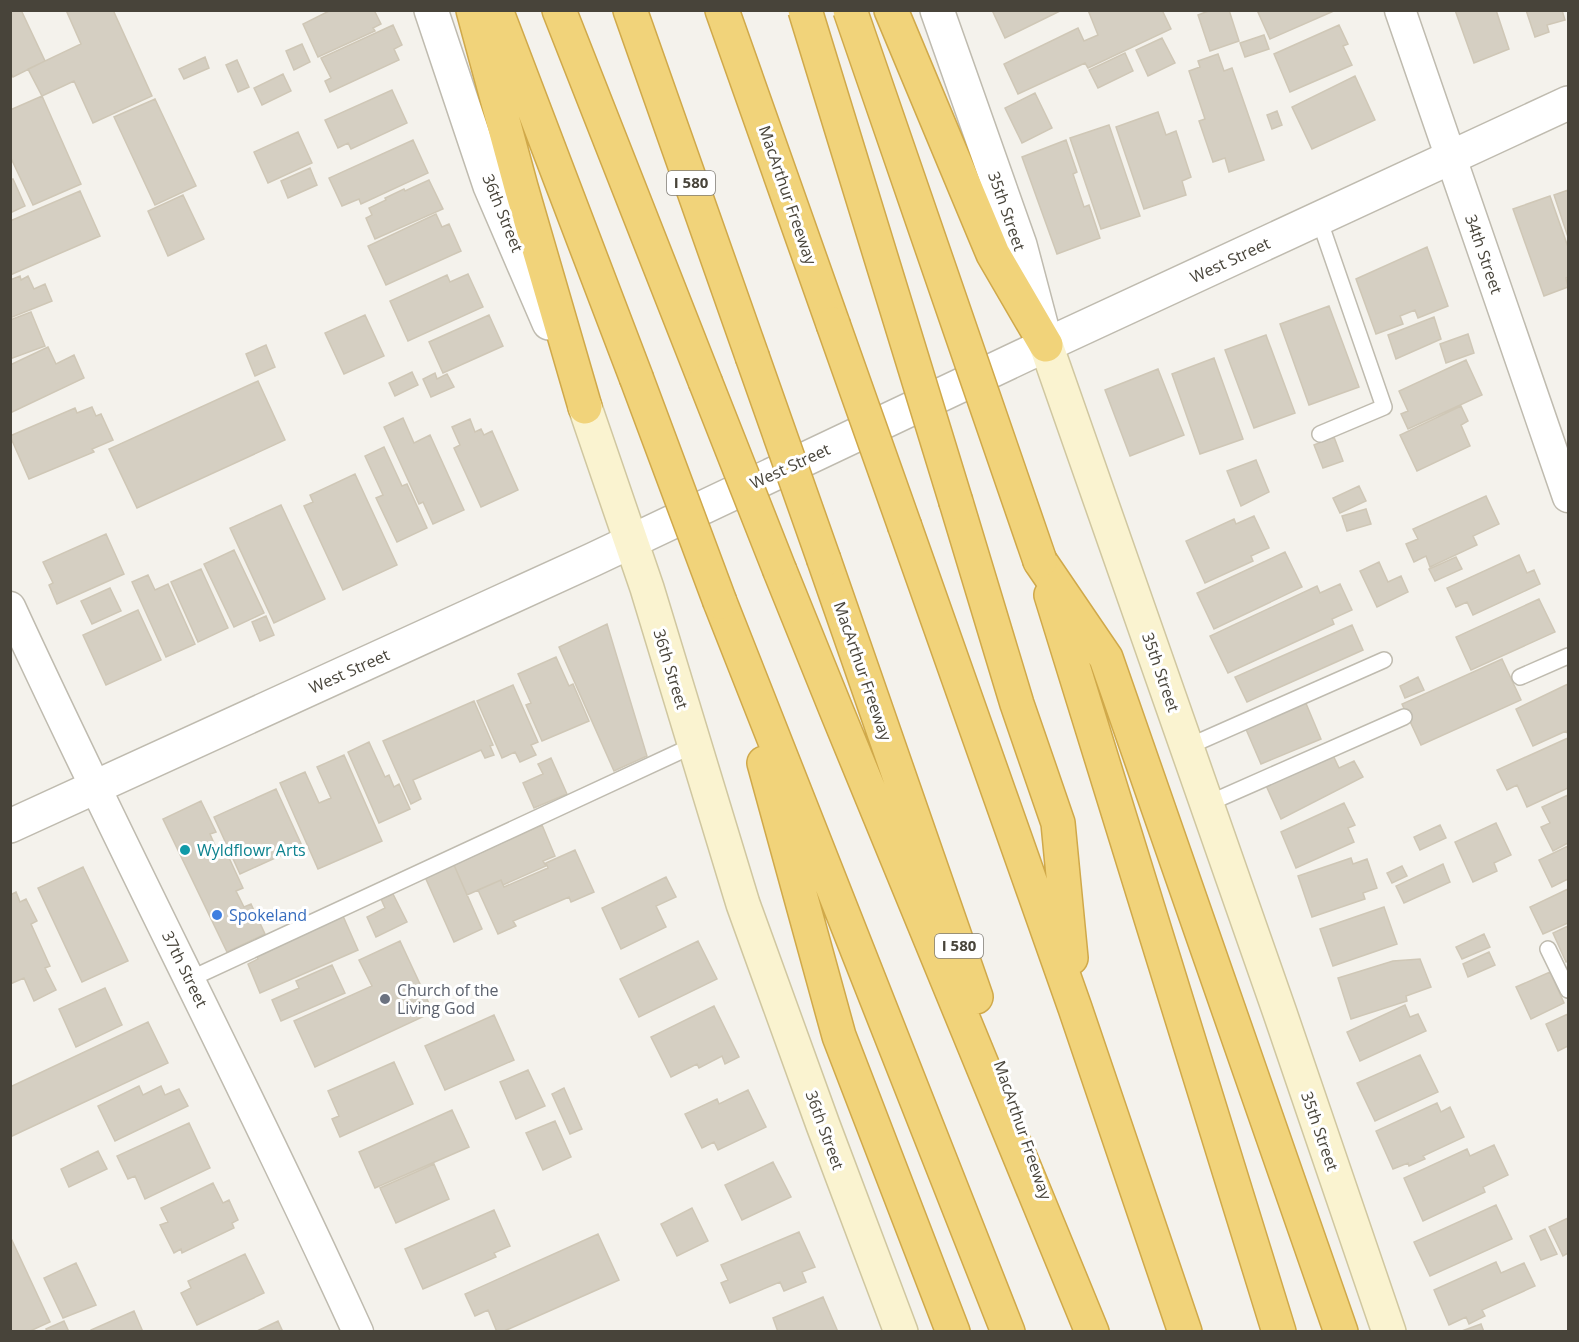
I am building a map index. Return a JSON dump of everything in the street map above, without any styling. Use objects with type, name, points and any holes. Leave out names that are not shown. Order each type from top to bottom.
[{"type":"highway","points":[[473,10],[521,187],[585,407]]},
{"type":"highway","points":[[496,10],[720,602],[1008,1332]]},
{"type":"highway","points":[[559,10],[780,571],[1093,1332]]},
{"type":"highway","name":"MacArthur Freeway","points":[[630,10],[1093,1332]]},
{"type":"highway","name":"MacArthur Freeway","points":[[722,10],[1075,1008],[1185,1332]]},
{"type":"highway","points":[[805,10],[1017,704],[1058,823],[1075,1008]]},
{"type":"highway","points":[[850,10],[1041,561],[1279,1332]]},
{"type":"highway","points":[[891,10],[993,254],[1046,345]]},
{"type":"highway","points":[[1041,561],[1106,658],[1341,1332]]},
{"type":"highway","points":[[720,602],[839,1036],[953,1332]]},
{"type":"main road","name":"35th Street","points":[[1046,345],[1208,804],[1389,1332]]},
{"type":"main road","name":"36th Street","points":[[585,407],[631,542],[743,904],[901,1332]]},
{"type":"street","name":"36th Street","points":[[430,10],[490,186],[585,407]]},
{"type":"street","name":"35th Street","points":[[937,10],[1020,245],[1046,345]]},
{"type":"street","name":"34th Street","points":[[1400,10],[1569,497]]},
{"type":"street","name":"West Street","points":[[10,826],[631,542],[1046,345],[1569,103]]},
{"type":"street","name":"37th Street","points":[[10,607],[358,1332]]},
{"type":"lane","points":[[1319,219],[1384,407],[1320,434]]},
{"type":"lane","points":[[1520,677],[1569,656]]},
{"type":"lane","points":[[1187,747],[1384,660]]},
{"type":"lane","points":[[1208,804],[1404,717]]},
{"type":"lane","points":[[190,979],[694,744]]},
{"type":"lane","points":[[1548,950],[1569,990]]},
{"type":"building","points":[[10,10],[21,10],[45,61],[13,77],[10,72]]},
{"type":"building","points":[[66,10],[113,10],[152,96],[93,123],[74,81],[42,96],[28,69],[81,44]]},
{"type":"building","points":[[331,10],[374,10],[381,24],[373,28],[375,31],[318,57],[303,24]]},
{"type":"building","points":[[992,10],[1062,10],[1005,38]]},
{"type":"building","points":[[1088,10],[1162,10],[1171,29],[1088,68],[1085,63],[1018,94],[1004,64],[1078,28],[1084,41],[1098,35]]},
{"type":"building","points":[[1211,10],[1229,10],[1239,41],[1210,51],[1198,15]]},
{"type":"building","points":[[1257,10],[1336,10],[1270,39]]},
{"type":"building","points":[[1455,10],[1496,10],[1509,49],[1474,63]]},
{"type":"building","points":[[1526,10],[1562,10],[1565,20],[1547,25],[1549,32],[1535,37]]},
{"type":"building","points":[[393,25],[402,45],[394,49],[399,60],[330,92],[325,81],[331,78],[321,58]]},
{"type":"building","points":[[1339,25],[1348,44],[1343,46],[1352,65],[1290,92],[1274,54]]},
{"type":"building","points":[[1264,35],[1269,49],[1245,57],[1240,43]]},
{"type":"building","points":[[1162,38],[1175,63],[1148,76],[1136,50]]},
{"type":"building","points":[[302,44],[310,62],[294,70],[286,51]]},
{"type":"building","points":[[1125,53],[1133,71],[1098,88],[1089,70]]},
{"type":"building","points":[[1218,54],[1224,71],[1232,68],[1264,160],[1229,172],[1225,158],[1213,162],[1199,121],[1205,119],[1189,71],[1200,67],[1198,61]]},
{"type":"building","points":[[205,57],[209,68],[184,79],[179,69]]},
{"type":"building","points":[[237,60],[249,87],[238,92],[226,65]]},
{"type":"building","points":[[283,74],[291,91],[262,105],[254,88]]},
{"type":"building","points":[[1355,76],[1375,120],[1312,149],[1292,107]]},
{"type":"building","points":[[392,90],[407,123],[351,149],[348,143],[338,148],[325,120]]},
{"type":"building","points":[[1035,93],[1052,128],[1022,143],[1005,108]]},
{"type":"building","points":[[42,96],[81,184],[33,205],[10,156],[10,110]]},
{"type":"building","points":[[155,99],[196,186],[155,205],[114,117]]},
{"type":"building","points":[[1277,111],[1282,125],[1272,129],[1267,115]]},
{"type":"building","points":[[1158,112],[1166,135],[1176,131],[1191,177],[1182,181],[1186,195],[1144,209],[1116,127]]},
{"type":"building","points":[[1109,125],[1140,216],[1101,229],[1070,138]]},
{"type":"building","points":[[298,132],[312,163],[268,183],[254,152]]},
{"type":"building","points":[[413,140],[428,173],[361,204],[359,199],[342,206],[329,178]]},
{"type":"building","points":[[1066,140],[1077,172],[1073,174],[1084,207],[1089,205],[1100,238],[1057,254],[1022,157]]},
{"type":"building","points":[[310,168],[317,185],[288,198],[281,181]]},
{"type":"building","points":[[13,179],[25,206],[10,213],[10,180]]},
{"type":"building","points":[[429,180],[443,209],[375,239],[366,218],[372,215],[369,208],[404,189],[405,191]]},
{"type":"building","points":[[1568,190],[1568,237],[1554,195]]},
{"type":"building","points":[[80,191],[100,236],[10,275],[10,221]]},
{"type":"building","points":[[183,195],[204,239],[168,256],[148,211]]},
{"type":"building","points":[[1550,196],[1568,247],[1568,277],[1566,278],[1568,287],[1544,296],[1513,209]]},
{"type":"building","points":[[436,214],[442,227],[449,224],[461,251],[386,285],[368,246]]},
{"type":"building","points":[[1427,247],[1448,306],[1418,318],[1415,310],[1400,316],[1403,324],[1376,334],[1356,279]]},
{"type":"building","points":[[468,274],[483,307],[408,341],[390,301],[447,275],[450,282]]},
{"type":"building","points":[[20,276],[21,280],[28,276],[34,289],[45,284],[52,301],[10,318],[10,280]]},
{"type":"building","points":[[1329,306],[1359,387],[1309,405],[1280,324]]},
{"type":"building","points":[[31,312],[45,346],[10,359],[10,320]]},
{"type":"building","points":[[365,315],[384,356],[344,374],[325,333]]},
{"type":"building","points":[[489,315],[503,346],[443,373],[429,342]]},
{"type":"building","points":[[1434,317],[1441,339],[1396,359],[1388,335]]},
{"type":"building","points":[[1468,334],[1474,353],[1446,363],[1440,344]]},
{"type":"building","points":[[1266,335],[1295,413],[1254,428],[1225,350]]},
{"type":"building","points":[[266,345],[275,367],[255,376],[246,354]]},
{"type":"building","points":[[48,347],[56,364],[74,355],[84,378],[10,413],[10,365]]},
{"type":"building","points":[[1214,358],[1243,439],[1200,454],[1172,374]]},
{"type":"building","points":[[1466,360],[1482,395],[1408,429],[1401,414],[1408,411],[1399,391]]},
{"type":"building","points":[[1158,369],[1184,435],[1130,456],[1105,390]]},
{"type":"building","points":[[412,372],[418,385],[395,396],[389,383]]},
{"type":"building","points":[[435,373],[437,379],[447,374],[454,387],[431,397],[423,379]]},
{"type":"building","points":[[258,381],[285,440],[137,508],[109,449]]},
{"type":"building","points":[[1461,406],[1468,421],[1461,425],[1470,446],[1417,471],[1400,435]]},
{"type":"building","points":[[92,407],[96,416],[101,414],[113,440],[92,449],[94,452],[29,479],[10,436],[75,408],[77,413]]},
{"type":"building","points":[[403,418],[414,443],[430,435],[464,510],[433,524],[423,502],[419,504],[384,427]]},
{"type":"building","points":[[470,419],[475,432],[481,429],[484,435],[492,431],[518,490],[481,507],[454,448],[460,445],[452,427]]},
{"type":"building","points":[[1334,437],[1343,461],[1323,468],[1314,445]]},
{"type":"building","points":[[384,447],[402,486],[407,484],[427,528],[397,542],[376,498],[383,495],[365,456]]},
{"type":"building","points":[[1256,460],[1269,492],[1241,506],[1227,471]]},
{"type":"building","points":[[355,474],[397,565],[343,590],[304,506],[313,502],[310,495]]},
{"type":"building","points":[[1359,486],[1366,501],[1340,513],[1333,498]]},
{"type":"building","points":[[1486,496],[1499,524],[1473,536],[1477,545],[1430,567],[1426,556],[1414,562],[1406,544],[1418,539],[1413,529]]},
{"type":"building","points":[[281,505],[325,599],[274,623],[230,528]]},
{"type":"building","points":[[1366,509],[1371,524],[1347,531],[1342,516]]},
{"type":"building","points":[[1254,516],[1269,548],[1251,556],[1253,561],[1205,583],[1186,541],[1234,519],[1236,524]]},
{"type":"building","points":[[106,534],[124,574],[57,604],[49,585],[53,583],[43,562]]},
{"type":"building","points":[[234,550],[264,613],[234,627],[204,564]]},
{"type":"building","points":[[1285,552],[1302,587],[1214,629],[1197,593]]},
{"type":"building","points":[[1519,555],[1527,573],[1534,570],[1540,584],[1473,615],[1467,602],[1456,607],[1447,588]]},
{"type":"building","points":[[1456,557],[1462,569],[1435,581],[1429,569]]},
{"type":"building","points":[[1379,562],[1388,582],[1401,576],[1408,592],[1377,607],[1360,571]]},
{"type":"building","points":[[201,569],[228,628],[198,642],[171,582]]},
{"type":"building","points":[[148,575],[155,590],[168,584],[195,644],[166,657],[132,582]]},
{"type":"building","points":[[1340,584],[1352,610],[1332,619],[1334,624],[1228,673],[1210,636],[1317,586],[1320,593]]},
{"type":"building","points":[[110,588],[121,611],[92,624],[81,601]]},
{"type":"building","points":[[1539,599],[1555,632],[1471,670],[1456,637]]},
{"type":"building","points":[[138,610],[161,660],[106,685],[83,635]]},
{"type":"building","points":[[266,616],[274,635],[260,641],[252,622]]},
{"type":"building","points":[[607,624],[647,756],[614,771],[559,647]]},
{"type":"building","points":[[1352,625],[1363,650],[1247,702],[1235,677]]},
{"type":"building","points":[[556,657],[569,686],[573,684],[589,721],[542,741],[526,705],[531,703],[518,674]]},
{"type":"building","points":[[1502,659],[1521,700],[1421,745],[1402,704]]},
{"type":"building","points":[[1418,677],[1424,690],[1405,698],[1400,686]]},
{"type":"building","points":[[1568,684],[1568,734],[1566,731],[1533,746],[1516,709]]},
{"type":"building","points":[[513,685],[538,742],[531,745],[536,755],[520,762],[515,752],[502,758],[477,701]]},
{"type":"building","points":[[474,701],[493,745],[490,746],[494,755],[485,758],[481,750],[413,780],[421,799],[411,804],[383,741]]},
{"type":"building","points":[[1305,701],[1321,739],[1261,764],[1245,727]]},
{"type":"building","points":[[1568,738],[1568,788],[1527,807],[1517,785],[1507,790],[1497,770]]},
{"type":"building","points":[[369,742],[385,777],[389,775],[394,787],[399,784],[410,809],[379,823],[348,752]]},
{"type":"building","points":[[1331,751],[1339,768],[1354,761],[1363,777],[1281,819],[1264,781]]},
{"type":"building","points":[[344,755],[382,841],[318,869],[280,783],[305,772],[319,803],[331,798],[317,767]]},
{"type":"building","points":[[551,758],[567,794],[534,808],[523,783],[543,774],[538,764]]},
{"type":"building","points":[[276,789],[302,846],[240,874],[214,817]]},
{"type":"building","points":[[1568,795],[1568,843],[1553,851],[1541,827],[1550,823],[1542,807]]},
{"type":"building","points":[[201,801],[216,832],[210,834],[217,850],[224,847],[243,888],[236,891],[244,907],[251,904],[265,934],[227,952],[163,819]]},
{"type":"building","points":[[1344,803],[1355,825],[1348,828],[1354,842],[1296,868],[1281,832]]},
{"type":"building","points":[[1496,823],[1511,855],[1494,863],[1497,871],[1473,882],[1455,842]]},
{"type":"building","points":[[542,825],[555,856],[543,861],[546,866],[503,885],[501,880],[467,895],[454,865]]},
{"type":"building","points":[[1440,825],[1446,838],[1420,850],[1414,837]]},
{"type":"building","points":[[1568,846],[1568,879],[1552,887],[1539,860]]},
{"type":"building","points":[[575,850],[594,892],[571,902],[569,897],[513,921],[516,926],[498,934],[478,890],[501,880],[504,887],[548,868],[546,863]]},
{"type":"building","points":[[1351,858],[1353,864],[1367,859],[1377,888],[1363,893],[1365,899],[1312,917],[1298,876]]},
{"type":"building","points":[[1443,864],[1450,882],[1404,903],[1396,886]]},
{"type":"building","points":[[454,865],[482,929],[454,942],[425,877]]},
{"type":"building","points":[[1402,866],[1407,876],[1392,883],[1387,873]]},
{"type":"building","points":[[83,867],[128,961],[82,982],[38,888]]},
{"type":"building","points":[[666,877],[676,897],[656,906],[666,927],[621,949],[602,908]]},
{"type":"building","points":[[1568,889],[1568,923],[1543,934],[1530,907]]},
{"type":"building","points":[[16,892],[20,902],[26,899],[37,921],[31,924],[50,966],[45,968],[56,990],[34,1001],[24,978],[10,984],[10,895]]},
{"type":"building","points":[[393,894],[407,922],[376,937],[367,917],[385,908],[381,899]]},
{"type":"building","points":[[1384,907],[1397,944],[1333,966],[1320,929]]},
{"type":"building","points":[[343,916],[358,950],[260,993],[248,964],[258,959],[256,955]]},
{"type":"building","points":[[1568,926],[1568,961],[1566,962],[1553,933]]},
{"type":"building","points":[[1484,934],[1490,947],[1462,959],[1456,947]]},
{"type":"building","name":"Church of the Living God","points":[[400,941],[433,1012],[315,1067],[294,1021],[372,986],[359,960]]},
{"type":"building","points":[[698,941],[717,979],[639,1017],[620,979]]},
{"type":"building","points":[[1489,952],[1495,965],[1468,977],[1463,964]]},
{"type":"building","points":[[1420,959],[1431,987],[1406,996],[1407,1001],[1351,1019],[1338,978],[1393,961]]},
{"type":"building","points":[[332,965],[345,993],[281,1021],[272,1000],[299,988],[296,981]]},
{"type":"building","points":[[1550,972],[1564,1003],[1531,1019],[1516,987]]},
{"type":"building","points":[[105,988],[122,1025],[76,1047],[59,1009]]},
{"type":"building","points":[[1405,1005],[1410,1017],[1418,1014],[1426,1031],[1360,1061],[1347,1032]]},
{"type":"building","points":[[714,1006],[739,1057],[725,1064],[722,1056],[699,1068],[697,1064],[671,1077],[651,1037]]},
{"type":"building","points":[[1568,1014],[1568,1046],[1558,1051],[1546,1024]]},
{"type":"building","points":[[494,1015],[514,1060],[445,1090],[425,1046]]},
{"type":"building","points":[[148,1022],[168,1063],[10,1137],[10,1087]]},
{"type":"building","points":[[1420,1055],[1438,1092],[1375,1121],[1357,1083]]},
{"type":"building","points":[[394,1062],[413,1104],[340,1137],[332,1119],[339,1116],[328,1091]]},
{"type":"building","points":[[528,1070],[545,1106],[516,1119],[500,1082]]},
{"type":"building","points":[[139,1086],[143,1095],[161,1086],[165,1095],[179,1089],[188,1106],[115,1141],[98,1106]]},
{"type":"building","points":[[564,1088],[582,1129],[570,1134],[552,1094]]},
{"type":"building","points":[[748,1090],[766,1127],[718,1150],[714,1142],[702,1148],[685,1114],[717,1099],[719,1104]]},
{"type":"building","points":[[1437,1103],[1441,1112],[1450,1107],[1464,1137],[1423,1156],[1425,1159],[1409,1166],[1408,1163],[1393,1169],[1376,1131]]},
{"type":"building","points":[[452,1110],[469,1147],[375,1188],[359,1152]]},
{"type":"building","points":[[555,1121],[571,1157],[543,1170],[526,1133]]},
{"type":"building","points":[[189,1123],[210,1168],[145,1199],[135,1176],[128,1179],[117,1156]]},
{"type":"building","points":[[1494,1145],[1508,1175],[1483,1187],[1485,1192],[1423,1221],[1404,1178],[1467,1149],[1470,1156]]},
{"type":"building","points":[[98,1151],[107,1169],[69,1187],[61,1169]]},
{"type":"building","points":[[773,1162],[791,1197],[742,1220],[725,1185]]},
{"type":"building","points":[[434,1164],[449,1199],[396,1223],[380,1188]]},
{"type":"building","points":[[213,1183],[223,1203],[229,1200],[238,1220],[232,1223],[234,1228],[182,1253],[181,1249],[174,1253],[160,1225],[168,1222],[161,1208]]},
{"type":"building","points":[[1496,1205],[1512,1239],[1430,1276],[1414,1242]]},
{"type":"building","points":[[692,1208],[708,1241],[677,1256],[661,1224]]},
{"type":"building","points":[[494,1210],[510,1246],[494,1253],[496,1257],[423,1289],[405,1249]]},
{"type":"building","points":[[1568,1218],[1568,1253],[1563,1256],[1549,1227]]},
{"type":"building","points":[[1545,1229],[1557,1254],[1541,1260],[1530,1236]]},
{"type":"building","points":[[799,1232],[815,1267],[802,1272],[806,1282],[784,1291],[780,1282],[730,1303],[721,1283],[728,1280],[721,1265]]},
{"type":"building","points":[[598,1234],[619,1280],[502,1332],[497,1332],[488,1310],[475,1316],[465,1294]]},
{"type":"building","points":[[10,1236],[50,1322],[28,1332],[10,1332]]},
{"type":"building","points":[[245,1254],[264,1293],[197,1325],[181,1293],[191,1288],[188,1281]]},
{"type":"building","points":[[1496,1262],[1501,1273],[1524,1263],[1535,1286],[1482,1310],[1485,1316],[1469,1324],[1466,1317],[1449,1325],[1434,1290]]},
{"type":"building","points":[[76,1263],[96,1305],[63,1318],[44,1278]]},
{"type":"building","points":[[823,1297],[838,1332],[778,1332],[773,1318]]},
{"type":"building","points":[[134,1311],[143,1332],[91,1332],[91,1330]]},
{"type":"building","points":[[64,1321],[69,1332],[47,1332],[46,1329]]},
{"type":"building","points":[[278,1321],[283,1332],[255,1332]]},
{"type":"building","points":[[1481,1324],[1484,1332],[1459,1332]]},
{"type":"place","name":"Wyldflowr Arts","points":[[185,850]]},
{"type":"place","name":"Spokeland","points":[[217,915]]},
{"type":"place","name":"Church of the Living God","points":[[385,999]]}]
